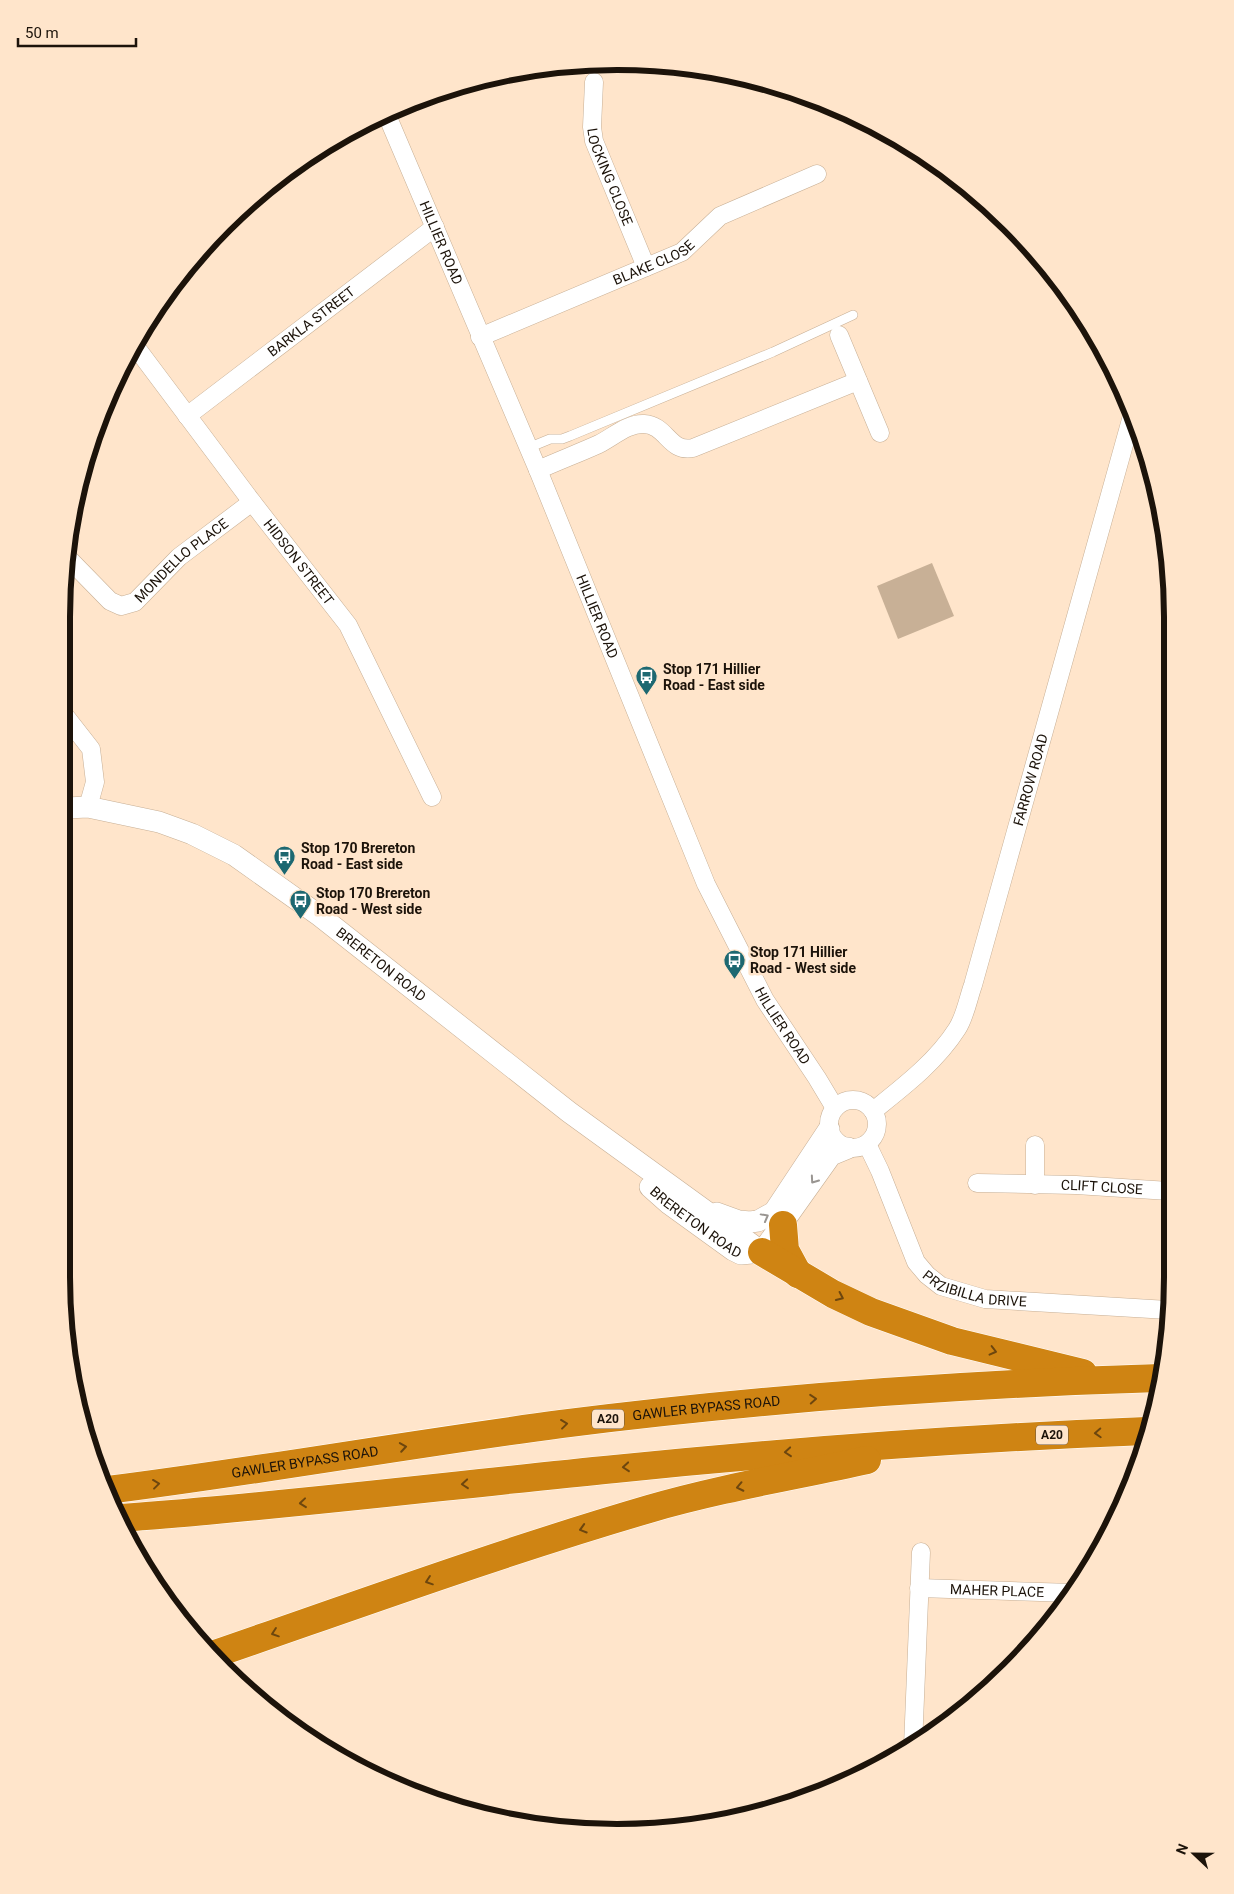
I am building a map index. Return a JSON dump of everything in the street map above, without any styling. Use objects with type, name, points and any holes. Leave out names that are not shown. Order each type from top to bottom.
[{"type":"highway","points":[[783,1225],[785,1250],[798,1274]]},
{"type":"highway","points":[[762,1252],[833,1294],[871,1312],[952,1341],[1112,1380]]},
{"type":"highway","name":"GAWLER BYPASS ROAD","points":[[113,1489],[202,1478],[561,1424],[815,1398],[1154,1378]]},
{"type":"highway","name":"A20","points":[[125,1518],[306,1503],[446,1486],[801,1451],[959,1440],[1141,1431]]},
{"type":"highway","points":[[219,1652],[553,1538],[651,1508],[720,1491],[959,1440]]},
{"type":"street","name":"LOCKING CLOSE","points":[[594,82],[592,127],[594,141],[646,267]]},
{"type":"street","name":"HILLIER ROAD","points":[[389,120],[538,470],[706,884],[765,1000],[835,1108]]},
{"type":"street","name":"BLAKE CLOSE","points":[[480,337],[682,252],[720,216],[817,174]]},
{"type":"street","name":"BARKLA STREET","points":[[186,416],[435,227]]},
{"type":"street","points":[[839,335],[880,432]]},
{"type":"street","name":"HIDSON STREET","points":[[139,351],[186,416],[348,626],[432,797]]},
{"type":"street","points":[[538,470],[600,444],[638,424],[646,424],[658,428],[677,448],[693,448],[858,382]]},
{"type":"street","name":"FARROW ROAD","points":[[873,1111],[909,1082],[940,1051],[958,1028],[973,985],[1129,426]]},
{"type":"street","name":"MONDELLO PLACE","points":[[73,563],[110,601],[121,606],[135,602],[179,557],[252,502]]},
{"type":"street","points":[[70,722],[91,749],[95,782],[88,807]]},
{"type":"street","name":"BRERETON ROAD","points":[[70,808],[88,807],[159,822],[192,834],[234,855],[320,916],[569,1112],[762,1252]]},
{"type":"street","points":[[855,1100],[869,1106],[876,1118],[876,1132],[858,1146],[836,1142],[829,1129],[830,1114],[835,1108],[840,1103],[855,1100]]},
{"type":"street","name":"BRERETON ROAD","points":[[569,1112],[668,1203],[714,1238],[740,1254],[762,1252],[831,1155],[858,1146]]},
{"type":"street","name":"BRERETON ROAD","points":[[688,1199],[739,1221],[750,1222],[766,1218],[774,1212],[829,1129]]},
{"type":"street","points":[[1035,1145],[1035,1185]]},
{"type":"street","name":"PRZIBILLA DRIVE","points":[[858,1146],[880,1171],[916,1262],[927,1275],[941,1286],[985,1299],[1163,1310]]},
{"type":"street","name":"CLIFT CLOSE","points":[[976,1183],[1076,1185],[1164,1191]]},
{"type":"street","points":[[913,1737],[921,1552]]},
{"type":"street","name":"MAHER PLACE","points":[[919,1588],[1064,1593]]},
{"type":"lane","points":[[528,448],[550,439],[562,439],[570,436],[773,352],[853,315]]},
{"type":"building","points":[[932,563],[954,616],[898,639],[877,586]]},
{"type":"place","name":"Stop 171 Hillier Road - East side","points":[[647,696]]},
{"type":"place","name":"Stop 170 Brereton Road - East side","points":[[285,875]]},
{"type":"place","name":"Stop 170 Brereton Road - West side","points":[[300,920]]},
{"type":"place","name":"Stop 171 Hillier Road - West side","points":[[734,979]]}]
